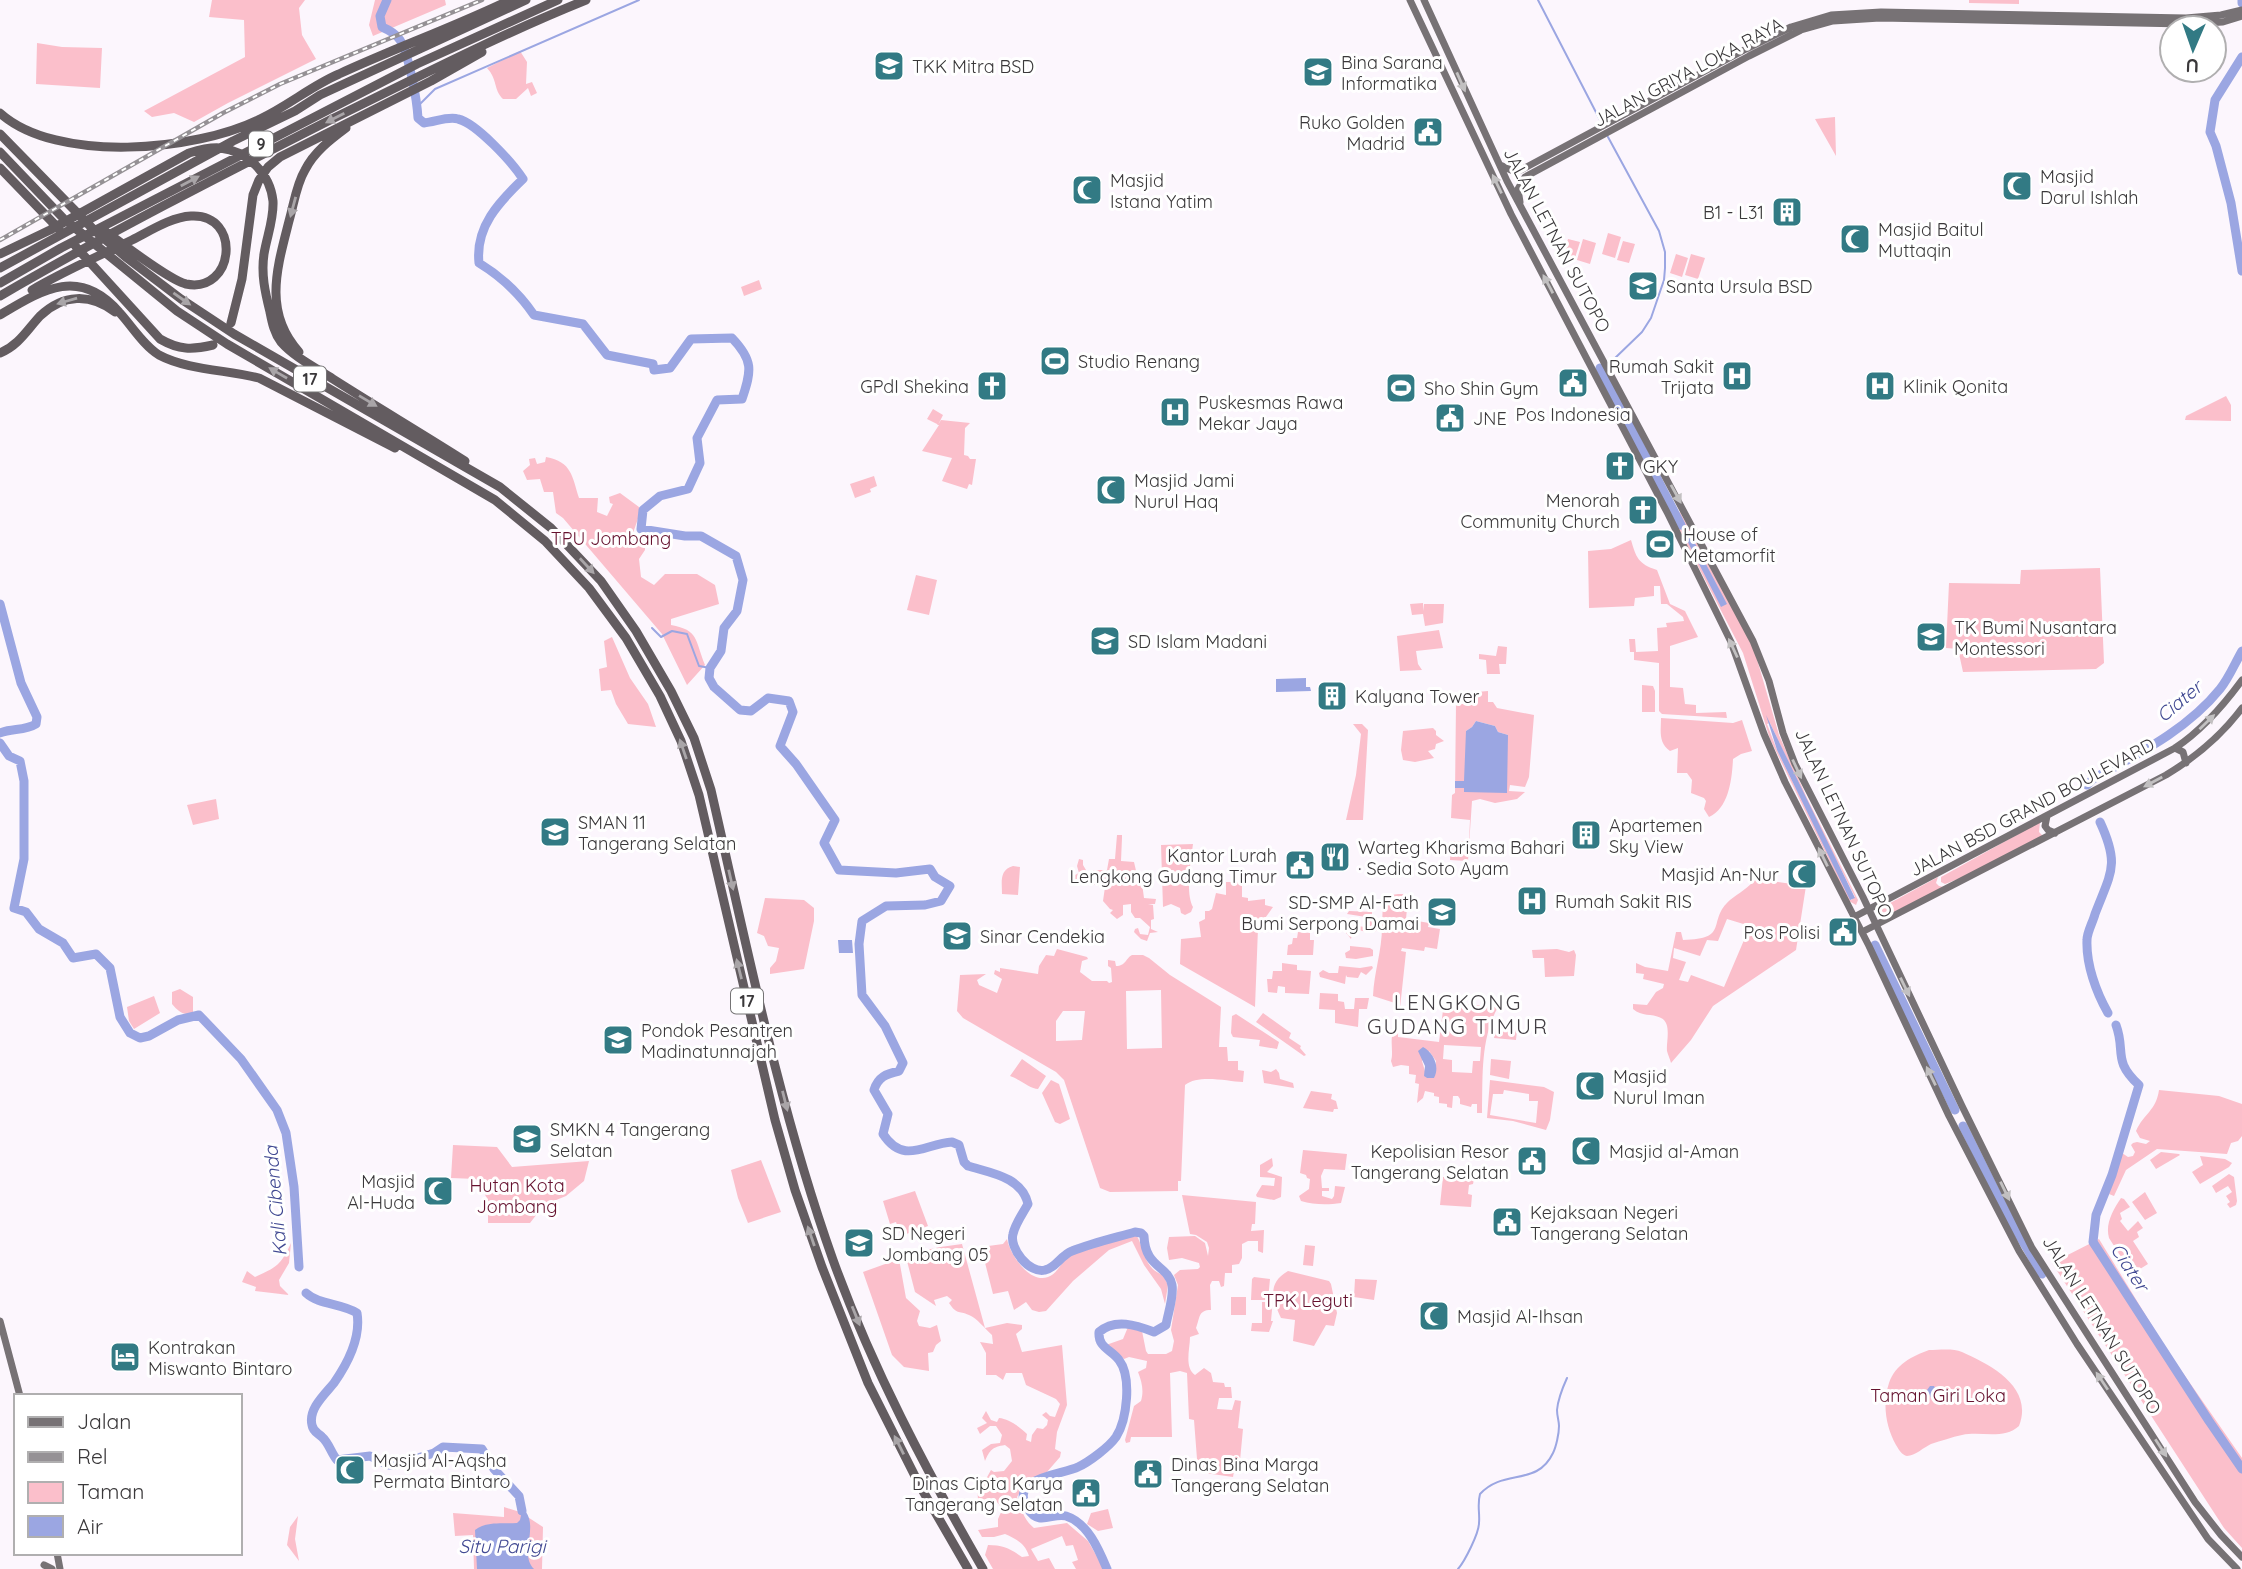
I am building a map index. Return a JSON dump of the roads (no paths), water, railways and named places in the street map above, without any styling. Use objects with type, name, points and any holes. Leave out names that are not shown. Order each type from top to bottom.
[{"type":"highway","points":[[419,45],[510,0]]},
{"type":"highway","points":[[0,113],[25,130],[71,142],[144,148],[177,145],[232,131],[260,120],[337,74],[388,58],[526,0]]},
{"type":"highway","points":[[494,28],[545,0]]},
{"type":"highway","name":"9","points":[[0,296],[109,234],[133,216],[393,76],[558,0]]},
{"type":"highway","name":"9","points":[[0,283],[101,228],[133,216],[545,16],[586,0]]},
{"type":"highway","points":[[231,323],[242,279],[253,195],[268,167],[280,157],[430,81],[545,16]]},
{"type":"highway","points":[[0,268],[118,199],[295,111],[388,58]]},
{"type":"highway","points":[[310,364],[288,339],[282,326],[275,292],[276,272],[304,170],[323,146],[361,116]]},
{"type":"highway","name":"17","points":[[0,134],[66,203],[181,299],[234,334],[500,487],[551,528],[601,581],[636,631],[671,691],[694,738],[711,790],[789,1119],[834,1263],[881,1378],[932,1479],[983,1569]]},
{"type":"highway","points":[[118,199],[189,153],[205,149],[228,150],[250,160],[261,171],[271,194],[271,222],[262,279],[272,322],[282,344],[471,465],[500,487]]},
{"type":"highway","name":"17","points":[[0,152],[64,219],[177,311],[227,344],[495,500],[545,541],[589,588],[626,638],[660,696],[681,741],[699,795],[775,1120],[795,1190],[822,1267],[868,1383],[920,1486],[968,1569]]},
{"type":"highway","points":[[0,167],[101,271],[160,339],[173,347],[186,350],[213,345]]},
{"type":"highway","points":[[0,254],[94,212]]},
{"type":"highway","points":[[0,314],[22,296],[50,279],[178,218],[201,216],[210,219],[224,234],[226,257],[223,265],[212,279],[204,283],[178,282],[132,256]]},
{"type":"highway","points":[[0,314],[50,288],[64,286],[93,291],[106,298],[158,354],[187,364],[259,378],[464,481]]},
{"type":"highway","points":[[0,353],[21,339],[51,307],[72,298],[98,302],[128,322]]},
{"type":"main road","name":"JALAN LETNAN SUTOPO","points":[[1410,0],[1528,245],[1662,502],[1731,642],[1764,734],[1785,782],[1868,944],[1955,1127],[2018,1251],[2208,1539],[2237,1569]]},
{"type":"main road","name":"JALAN LETNAN SUTOPO","points":[[1424,0],[1520,207],[1753,640],[1769,681],[1791,756],[1863,897],[2032,1248],[2195,1502],[2242,1557]]},
{"type":"main road","name":"JALAN GRIYA LOKA RAYA","points":[[1520,207],[1518,189],[1525,177],[1803,22],[1846,12],[2158,18]]},
{"type":"main road","name":"JALAN GRIYA LOKA RAYA","points":[[1500,165],[1511,170],[1521,170],[1734,60]]},
{"type":"main road","name":"JALAN BSD GRAND BOULEVARD","points":[[1854,918],[2175,748],[2226,702],[2242,680]]},
{"type":"main road","name":"JALAN BSD GRAND BOULEVARD","points":[[1862,932],[2055,834],[2186,763],[2221,733],[2242,708]]},
{"type":"main road","points":[[2175,748],[2183,752],[2186,763]]},
{"type":"main road","points":[[2047,816],[2045,826],[2055,834]]},
{"type":"main road","points":[[1962,861],[1940,876],[1938,881],[1945,885],[1965,878]]},
{"type":"main road","points":[[1847,903],[1852,907],[1859,907],[1863,897]]},
{"type":"main road","points":[[1868,944],[1871,935],[1882,940]]},
{"type":"main road","points":[[1950,1115],[1959,1114],[1962,1106]]},
{"type":"main road","points":[[1955,1127],[1959,1121],[1969,1118]]},
{"type":"main road","points":[[0,1321],[19,1394]]},
{"type":"main road","points":[[2164,1474],[2173,1467]]},
{"type":"main road","points":[[2169,1482],[2179,1476]]},
{"type":"water","points":[[1680,515],[1727,604],[1721,607],[1675,517]]},
{"type":"water","points":[[1306,678],[1306,687],[1310,687],[1311,691],[1276,692],[1276,679]]},
{"type":"water","points":[[1766,715],[1855,898],[1850,900],[1777,750]]},
{"type":"water","points":[[1476,721],[1495,726],[1498,732],[1508,735],[1507,793],[1464,792],[1464,788],[1455,788],[1455,781],[1464,781],[1466,731]]},
{"type":"water","points":[[838,940],[852,940],[853,953],[839,953]]},
{"type":"water","points":[[1423,1047],[1435,1061],[1434,1078],[1424,1076],[1425,1066],[1418,1051]]},
{"type":"water","points":[[1934,1386],[1938,1393],[1947,1393],[1947,1397],[1936,1403],[1927,1390]]},
{"type":"water","name":"Situ Parigi","points":[[522,1511],[526,1512],[529,1519],[528,1556],[534,1569],[477,1569],[475,1530],[489,1524],[517,1523]]},
{"type":"waterway","points":[[387,0],[380,16],[382,27],[396,36],[403,47],[412,78],[418,118],[424,123],[450,118],[466,122],[493,144],[523,179],[497,206],[485,227],[481,238],[479,263],[510,286],[534,315],[583,324],[607,355],[653,364],[654,370],[670,368],[691,339],[732,338],[747,359],[749,373],[742,399],[717,400],[697,438],[700,463],[688,489],[660,496],[643,510],[641,529],[701,536],[736,556],[743,580],[737,611],[724,628],[721,651],[710,668],[709,678],[714,687],[740,710],[751,711],[768,698],[789,701],[793,712],[780,746],[796,764],[835,820],[824,843],[839,870],[896,873],[930,869],[935,877],[950,886],[941,901],[925,905],[886,906],[862,921],[859,944],[862,995],[885,1026],[903,1063],[899,1071],[880,1079],[874,1090],[888,1114],[883,1134],[891,1144],[907,1151],[952,1142],[959,1145],[964,1162],[968,1166],[996,1174],[1019,1188],[1028,1204],[1015,1226],[1014,1246],[1021,1259],[1033,1268],[1049,1269],[1072,1251],[1135,1232],[1144,1236],[1148,1254],[1170,1278],[1172,1295],[1166,1325],[1154,1332],[1133,1325],[1119,1324],[1099,1332],[1101,1342],[1119,1360],[1126,1377],[1125,1410],[1116,1437],[1104,1450],[1083,1465],[1030,1484],[1023,1498],[1028,1509],[1037,1517],[1061,1515],[1081,1525],[1092,1538],[1107,1569]]},
{"type":"waterway","points":[[418,106],[435,89],[639,0]]},
{"type":"waterway","points":[[1538,0],[1600,120]]},
{"type":"waterway","name":"Ciater","points":[[2242,57],[2215,100],[2210,132],[2231,203],[2242,271]]},
{"type":"waterway","points":[[1608,137],[1659,231],[1665,252],[1664,280],[1651,318],[1642,332],[1613,360]]},
{"type":"waterway","points":[[1600,368],[1681,525]]},
{"type":"waterway","name":"Kali Cibenda","points":[[0,604],[21,683],[37,717],[36,724],[32,726],[0,733]]},
{"type":"waterway","points":[[652,628],[661,637],[672,631],[687,634],[699,666],[710,668]]},
{"type":"waterway","name":"Ciater","points":[[2087,785],[2193,717],[2223,685],[2242,651]]},
{"type":"waterway","name":"Kali Cibenda","points":[[0,743],[9,756],[20,761],[24,781],[24,859],[14,908],[26,912],[39,929],[63,943],[73,958],[96,954],[110,968],[120,1017],[130,1033],[140,1038],[149,1036],[178,1020],[199,1015],[241,1059],[277,1110],[286,1133],[294,1187],[299,1267]]},
{"type":"waterway","name":"Ciater","points":[[2100,822],[2110,849],[2111,868],[2088,934],[2087,949],[2093,978],[2108,1013]]},
{"type":"waterway","points":[[1875,945],[1955,1110]]},
{"type":"waterway","name":"Ciater","points":[[2116,1025],[2122,1062],[2139,1085],[2112,1175],[2096,1215],[2093,1242],[2242,1469]]},
{"type":"waterway","points":[[1963,1126],[2008,1216],[2042,1274]]},
{"type":"waterway","name":"Kali Cibenda","points":[[306,1293],[317,1300],[357,1313],[357,1331],[348,1358],[334,1383],[318,1402],[311,1419],[313,1429],[324,1439],[337,1460],[370,1456],[388,1465],[395,1465],[434,1453],[443,1447],[482,1449],[494,1469],[519,1496],[522,1511]]},
{"type":"waterway","points":[[1458,1569],[1477,1533],[1480,1494],[1499,1481],[1538,1470],[1553,1453],[1559,1429],[1557,1412],[1560,1394],[1567,1378]]},
{"type":"railway","points":[[0,240],[223,113],[280,84],[482,0]]},
{"type":"place","name":"TKK Mitra BSD","points":[[889,66]]},
{"type":"place","name":"Bina Sarana Informatika","points":[[1318,72]]},
{"type":"place","name":"Ruko Golden Madrid","points":[[1428,132]]},
{"type":"place","name":"Masjid Darul Ishlah","points":[[2017,186]]},
{"type":"place","name":"Masjid Istana Yatim","points":[[1087,190]]},
{"type":"place","name":"B1 - L31","points":[[1787,212]]},
{"type":"place","name":"Masjid Baitul Muttaqin","points":[[1855,239]]},
{"type":"place","name":"Santa Ursula BSD","points":[[1643,286]]},
{"type":"place","name":"Studio Renang","points":[[1055,361]]},
{"type":"place","name":"Rumah Sakit Trijata","points":[[1737,376]]},
{"type":"place","name":"Pos Indonesia","points":[[1573,383]]},
{"type":"place","name":"GPdI Shekina","points":[[992,386]]},
{"type":"place","name":"Klinik Qonita","points":[[1880,386]]},
{"type":"place","name":"Sho Shin Gym","points":[[1401,388]]},
{"type":"place","name":"Puskesmas Rawa Mekar Jaya","points":[[1175,412]]},
{"type":"place","name":"JNE","points":[[1450,418]]},
{"type":"place","name":"GKY","points":[[1620,466]]},
{"type":"place","name":"Masjid Jami Nurul Haq","points":[[1111,490]]},
{"type":"place","name":"Menorah Community Church","points":[[1643,510]]},
{"type":"place","name":"House of Metamorfit","points":[[1660,544]]},
{"type":"place","name":"TK Bumi Nusantara Montessori","points":[[1931,637]]},
{"type":"place","name":"SD Islam Madani","points":[[1105,641]]},
{"type":"place","name":"Kalyana Tower","points":[[1332,696]]},
{"type":"place","name":"SMAN 11 Tangerang Selatan","points":[[555,832]]},
{"type":"place","name":"Apartemen Sky View","points":[[1586,835]]},
{"type":"place","name":"Warteg Kharisma Bahari · Sedia Soto Ayam","points":[[1335,857]]},
{"type":"place","name":"Kantor Lurah Lengkong Gudang Timur","points":[[1300,865]]},
{"type":"place","name":"Masjid An-Nur","points":[[1802,874]]},
{"type":"place","name":"Rumah Sakit RIS","points":[[1532,901]]},
{"type":"place","name":"SD-SMP Al-Fath Bumi Serpong Damai","points":[[1442,912]]},
{"type":"place","name":"Pos Polisi","points":[[1843,932]]},
{"type":"place","name":"Sinar Cendekia","points":[[957,936]]},
{"type":"place","name":"Pondok Pesantren Madinatunnajah","points":[[618,1040]]},
{"type":"place","name":"Masjid Nurul Iman","points":[[1590,1086]]},
{"type":"place","name":"SMKN 4 Tangerang Selatan","points":[[527,1139]]},
{"type":"place","name":"Masjid al-Aman","points":[[1586,1151]]},
{"type":"place","name":"Kepolisian Resor Tangerang Selatan","points":[[1532,1161]]},
{"type":"place","name":"Masjid Al-Huda","points":[[438,1191]]},
{"type":"place","name":"Kejaksaan Negeri Tangerang Selatan","points":[[1507,1222]]},
{"type":"place","name":"SD Negeri Jombang 05","points":[[859,1243]]},
{"type":"place","name":"Masjid Al-Ihsan","points":[[1434,1316]]},
{"type":"place","name":"Kontrakan Miswanto Bintaro","points":[[125,1357]]},
{"type":"place","name":"Masjid Al-Aqsha Permata Bintaro","points":[[350,1470]]},
{"type":"place","name":"Dinas Bina Marga Tangerang Selatan","points":[[1148,1474]]},
{"type":"place","name":"Dinas Cipta Karya Tangerang Selatan","points":[[1086,1493]]},
{"type":"district","name":"LENGKONG GUDANG TIMUR","points":[[1458,1014]]},
{"type":"park label","name":"TPU Jombang","points":[[611,538]]},
{"type":"park label","name":"Hutan Kota Jombang","points":[[517,1195]]},
{"type":"park label","name":"TPK Leguti","points":[[1308,1300]]},
{"type":"park label","name":"Taman Giri Loka","points":[[1938,1395]]}]
